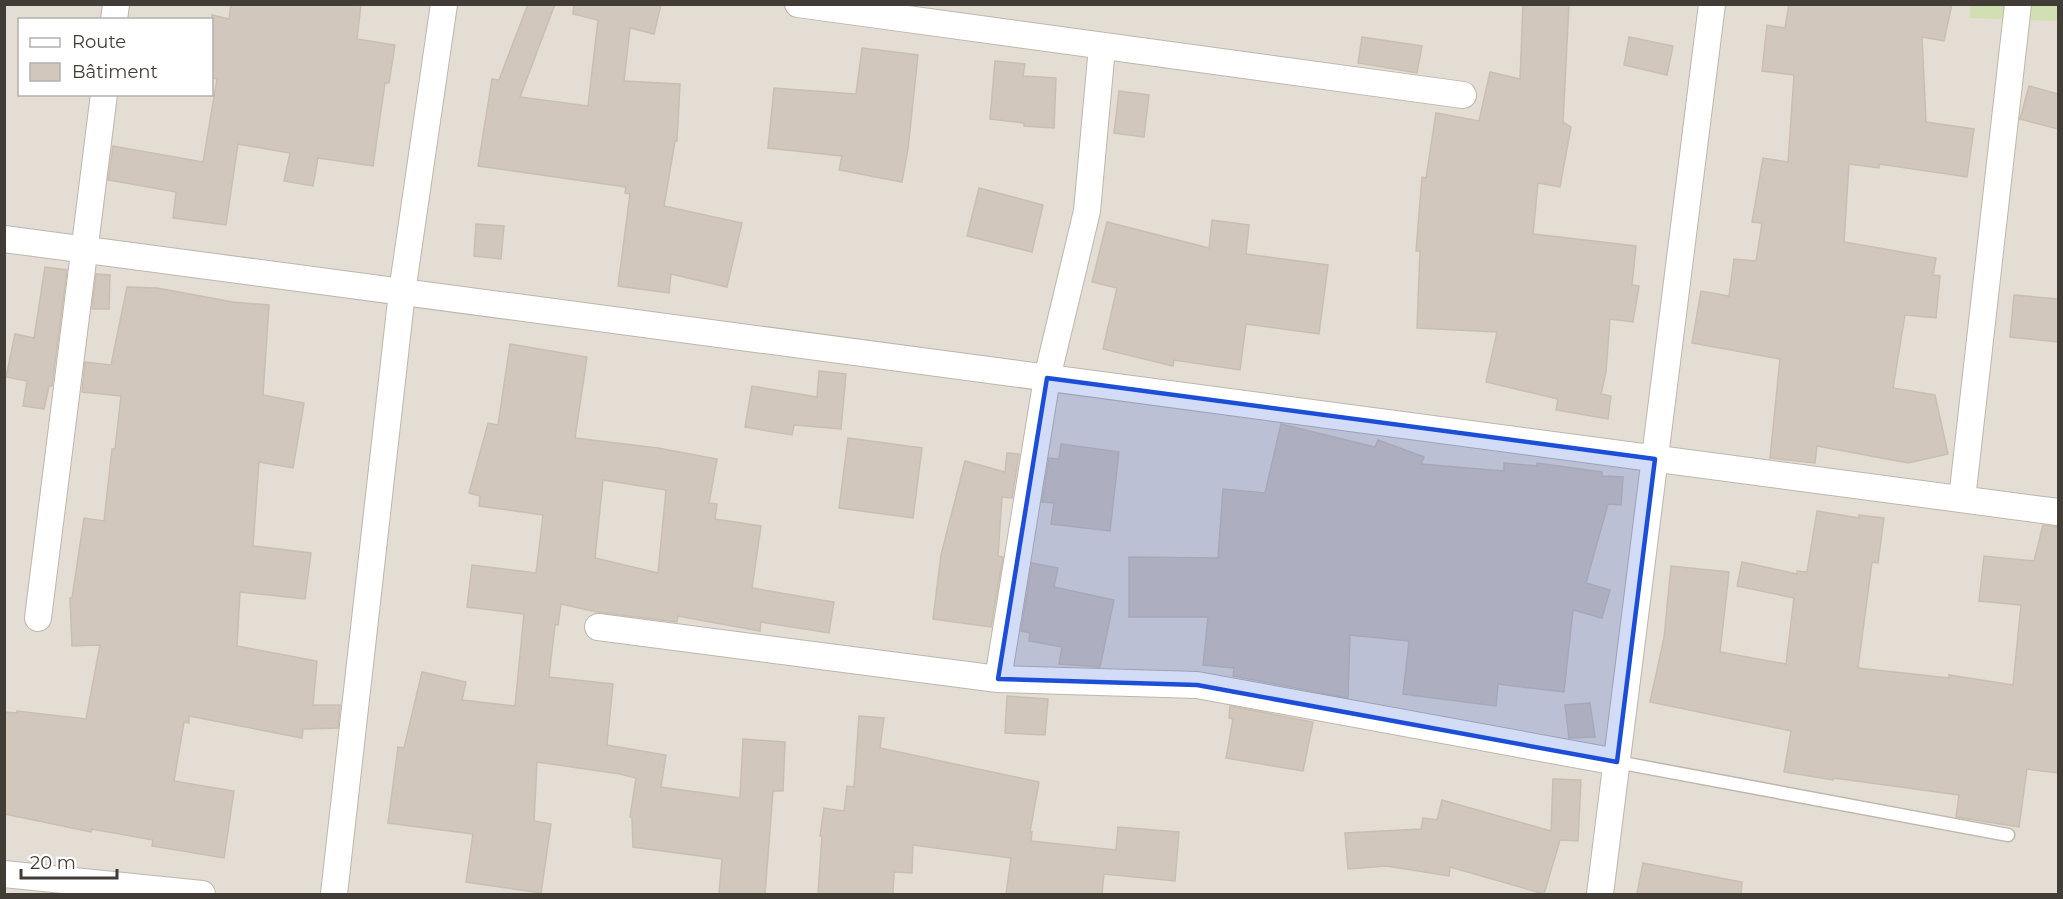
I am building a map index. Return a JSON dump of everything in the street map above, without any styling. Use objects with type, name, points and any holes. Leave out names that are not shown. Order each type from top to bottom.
[{"type":"street","points":[[334,894],[402,292],[444,4]]},
{"type":"street","points":[[798,4],[1102,48],[1463,95]]},
{"type":"street","points":[[1600,894],[1712,4]]},
{"type":"street","points":[[1962,500],[2018,4]]},
{"type":"street","points":[[998,679],[1047,378],[1087,211],[1102,48]]},
{"type":"street","points":[[38,618],[104,96]]},
{"type":"street","points":[[4,239],[2058,512]]},
{"type":"street","points":[[598,627],[998,679],[1197,685],[1617,762]]},
{"type":"street","points":[[4,874],[202,894]]},
{"type":"lane","points":[[1617,762],[2008,835]]},
{"type":"highlighted area","points":[[1047,378],[1655,459],[1617,762],[1197,685],[998,679]]},
{"type":"shaded area","points":[[5,5],[2058,5],[2058,894],[5,894]]},
{"type":"green space","points":[[1970,5],[2058,5],[2058,21],[1970,18]]},
{"type":"building","points":[[231,4],[361,4],[357,39],[395,45],[389,83],[385,83],[373,166],[318,158],[313,186],[284,181],[290,153],[238,144],[226,225],[173,218],[176,192],[108,180],[113,146],[203,162],[217,79],[213,78],[212,15],[229,19]]},
{"type":"building","points":[[528,4],[555,4],[520,97],[588,106],[598,20],[573,14],[574,4],[661,4],[654,34],[630,28],[624,81],[680,84],[677,141],[675,141],[664,206],[742,223],[727,287],[671,274],[669,293],[618,286],[630,194],[625,193],[626,187],[478,166],[492,79],[499,80]]},
{"type":"building","points":[[1523,4],[1569,4],[1563,122],[1571,127],[1560,187],[1538,183],[1533,234],[1636,246],[1632,285],[1639,286],[1633,322],[1610,319],[1606,372],[1601,394],[1611,396],[1608,419],[1556,410],[1558,399],[1486,382],[1497,332],[1417,328],[1420,251],[1416,251],[1422,177],[1426,178],[1436,113],[1479,121],[1490,72],[1520,79]]},
{"type":"building","points":[[1789,4],[1952,4],[1944,41],[1922,37],[1926,122],[1974,129],[1967,177],[1879,164],[1879,168],[1849,164],[1844,242],[1936,258],[1933,275],[1940,276],[1936,318],[1905,315],[1893,388],[1935,395],[1948,454],[1908,463],[1817,446],[1815,463],[1770,458],[1780,359],[1692,343],[1701,291],[1729,296],[1734,259],[1756,261],[1762,223],[1752,222],[1763,158],[1788,162],[1794,75],[1762,71],[1767,25],[1785,28]]},
{"type":"building","points":[[1362,37],[1422,46],[1417,73],[1358,63]]},
{"type":"building","points":[[1629,37],[1673,46],[1667,75],[1624,65]]},
{"type":"building","points":[[862,48],[918,55],[908,149],[902,182],[839,170],[842,156],[768,148],[774,88],[856,94]]},
{"type":"building","points":[[995,61],[1025,64],[1023,76],[1056,78],[1054,128],[1024,126],[1024,123],[990,119]]},
{"type":"building","points":[[2029,86],[2058,94],[2058,129],[2020,119]]},
{"type":"building","points":[[1119,91],[1149,95],[1144,137],[1114,133]]},
{"type":"building","points":[[979,188],[1043,205],[1032,252],[967,236]]},
{"type":"building","points":[[1212,220],[1249,225],[1246,254],[1328,265],[1319,334],[1246,324],[1240,370],[1174,360],[1173,366],[1103,349],[1117,288],[1092,282],[1107,222],[1209,248]]},
{"type":"building","points":[[476,224],[504,226],[501,259],[474,256]]},
{"type":"building","points":[[45,267],[67,270],[52,386],[49,386],[44,409],[23,406],[27,381],[6,377],[15,334],[34,338]]},
{"type":"building","points":[[96,274],[110,275],[109,309],[92,309]]},
{"type":"building","points":[[127,287],[157,288],[233,302],[269,305],[263,395],[304,403],[293,468],[259,462],[253,546],[311,553],[305,599],[240,592],[237,646],[317,661],[313,705],[340,705],[338,728],[303,729],[302,738],[189,716],[189,723],[184,722],[174,781],[234,791],[224,858],[152,846],[153,840],[92,829],[91,832],[4,814],[4,712],[17,713],[17,711],[86,719],[100,645],[72,646],[70,598],[72,598],[84,518],[104,521],[121,396],[82,392],[85,362],[111,365]]},
{"type":"building","points":[[2014,295],[2058,299],[2058,342],[2010,337]]},
{"type":"building","points":[[510,344],[587,357],[575,438],[658,448],[717,459],[709,503],[717,504],[715,519],[761,526],[752,588],[834,602],[829,633],[761,622],[760,631],[678,616],[677,622],[597,612],[561,604],[558,625],[555,625],[549,677],[613,684],[607,745],[666,755],[661,787],[740,798],[743,739],[785,742],[783,791],[773,791],[765,894],[719,894],[722,859],[633,847],[632,818],[630,817],[636,778],[620,774],[537,762],[534,821],[551,824],[541,893],[466,882],[473,834],[388,823],[398,747],[404,748],[422,672],[466,682],[462,700],[515,706],[524,614],[467,607],[472,565],[536,573],[543,515],[479,506],[480,496],[469,493],[488,423],[498,425]],"holes":[[[603,480],[666,490],[658,573],[595,558]]]},
{"type":"building","points":[[819,371],[846,374],[841,429],[794,425],[792,435],[745,427],[752,386],[817,397]]},
{"type":"building","points":[[1281,424],[1375,447],[1378,440],[1424,457],[1421,464],[1504,471],[1504,463],[1537,466],[1537,463],[1602,472],[1602,476],[1623,477],[1621,505],[1608,504],[1586,583],[1610,590],[1602,618],[1573,610],[1564,692],[1498,684],[1496,706],[1403,694],[1409,641],[1350,635],[1348,698],[1233,676],[1234,668],[1203,665],[1208,617],[1129,617],[1129,557],[1218,558],[1223,489],[1265,493]]},
{"type":"building","points":[[848,438],[922,448],[913,518],[839,508]]},
{"type":"building","points":[[1061,444],[1119,452],[1110,531],[1051,524],[1054,503],[1042,502],[1049,458],[1059,459]]},
{"type":"building","points":[[1007,453],[1019,454],[1012,498],[1002,497],[998,556],[1003,557],[991,627],[933,619],[941,555],[965,461],[1005,472]]},
{"type":"building","points":[[1817,511],[1859,518],[1859,515],[1884,518],[1878,563],[1872,562],[1858,668],[1949,678],[1949,675],[2013,685],[2021,605],[1979,601],[1984,556],[2034,561],[2043,525],[2058,527],[2058,773],[2027,769],[2019,827],[1956,817],[1959,795],[1784,772],[1791,731],[1650,702],[1664,638],[1671,566],[1729,572],[1720,652],[1786,664],[1794,598],[1737,586],[1742,562],[1797,574],[1797,571],[1807,572]]},
{"type":"building","points":[[1032,563],[1058,568],[1054,587],[1114,600],[1100,667],[1059,664],[1062,647],[1029,641],[1030,633],[1021,631]]},
{"type":"building","points":[[1007,696],[1048,699],[1045,735],[1005,733]]},
{"type":"building","points":[[1590,703],[1595,737],[1569,738],[1565,705]]},
{"type":"building","points":[[1230,706],[1313,722],[1303,771],[1226,758],[1233,719],[1229,718]]},
{"type":"building","points":[[859,716],[884,718],[880,748],[1039,782],[1030,832],[1032,832],[1031,841],[1116,850],[1118,827],[1179,832],[1175,881],[1104,874],[1102,894],[1006,894],[1011,858],[913,845],[912,873],[894,872],[893,894],[818,894],[822,836],[820,836],[824,808],[844,811],[847,786],[854,787]]},
{"type":"building","points":[[1553,779],[1581,780],[1578,841],[1560,840],[1544,894],[1450,867],[1449,876],[1386,866],[1348,869],[1345,833],[1421,829],[1423,818],[1437,820],[1442,800],[1551,831]]},
{"type":"building","points":[[1643,863],[1742,882],[1741,894],[1637,894]]}]
